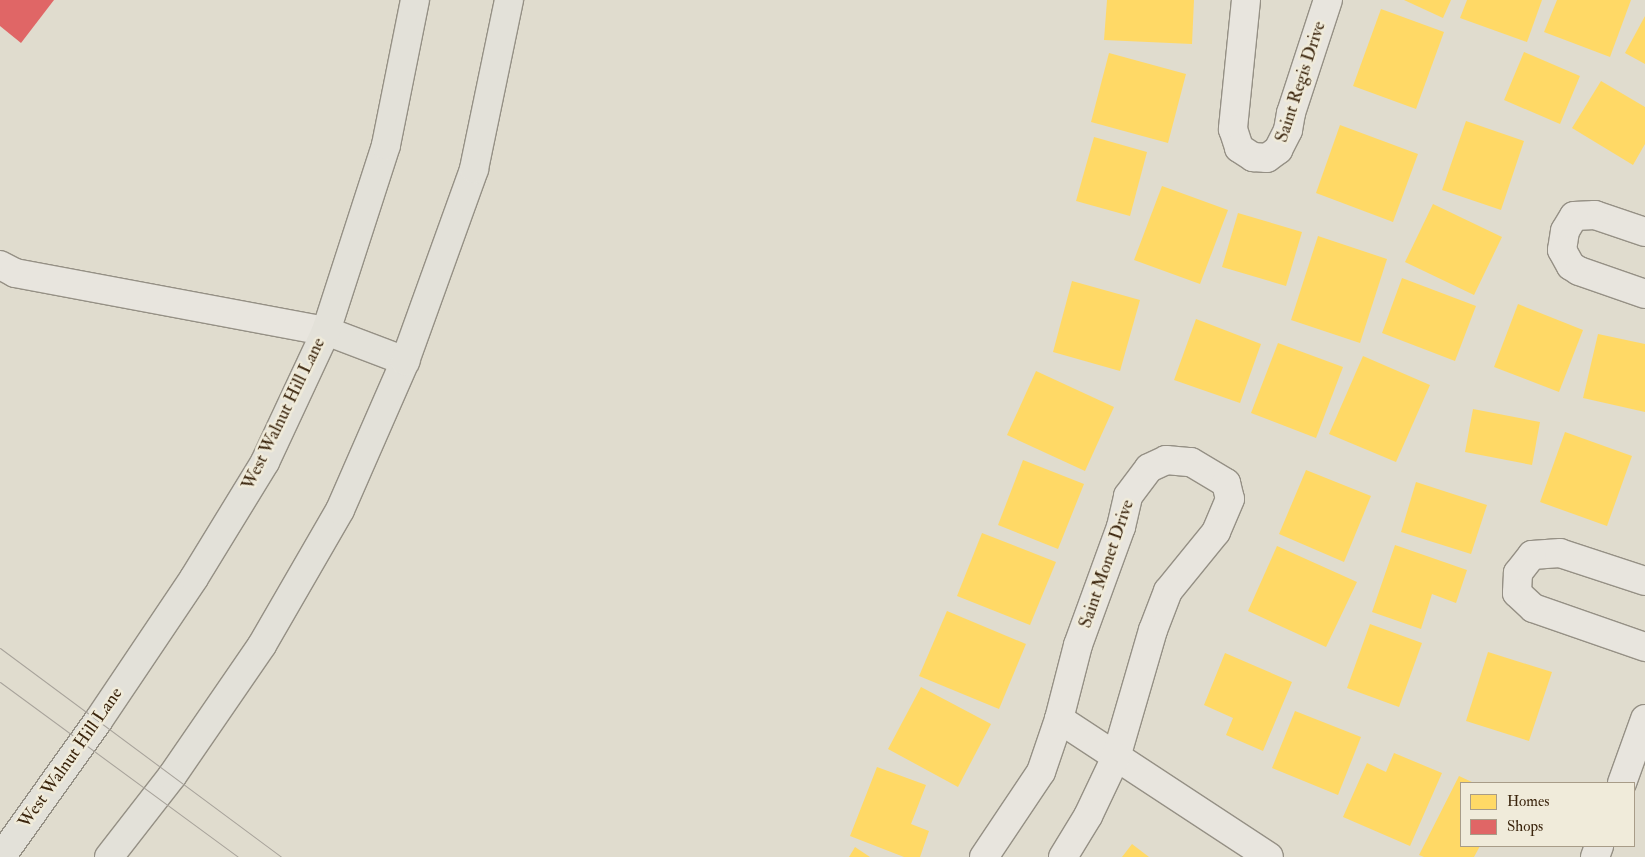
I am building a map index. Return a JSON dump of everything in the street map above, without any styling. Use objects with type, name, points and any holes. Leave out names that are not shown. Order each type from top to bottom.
[{"type":"main road","name":"West Walnut Hill Lane","points":[[1,857],[98,721],[194,578],[265,462],[326,331],[386,145],[415,0]]},
{"type":"main road","points":[[110,857],[172,776],[262,645],[340,510],[405,361],[474,170],[509,0]]},
{"type":"main road","points":[[326,331],[405,361]]},
{"type":"street","name":"Saint Regis Drive","points":[[1246,0],[1233,129],[1239,148],[1254,157],[1267,158],[1278,150],[1288,130],[1291,113],[1328,0]]},
{"type":"street","points":[[1645,232],[1595,215],[1574,216],[1565,231],[1562,250],[1571,266],[1579,271],[1645,294]]},
{"type":"street","points":[[0,265],[15,273],[326,331]]},
{"type":"street","name":"Saint Monet Drive","points":[[984,857],[1041,772],[1060,719],[1078,645],[1121,527],[1128,496],[1149,468],[1166,460],[1191,462],[1226,482],[1230,499],[1216,532],[1168,591],[1153,630],[1116,757],[1088,816],[1063,857]]},
{"type":"street","points":[[1645,581],[1560,553],[1532,555],[1518,573],[1517,594],[1533,608],[1645,646]]},
{"type":"street","points":[[1060,719],[1269,857]]},
{"type":"street","points":[[1622,782],[1645,719]]},
{"type":"building: Homes","points":[[1107,0],[1194,0],[1192,44],[1104,40]]},
{"type":"building: Homes","points":[[1404,0],[1451,0],[1443,18]]},
{"type":"building: Homes","points":[[1467,0],[1542,0],[1527,42],[1460,18]]},
{"type":"building: Homes","points":[[1557,0],[1631,0],[1610,57],[1544,32]]},
{"type":"building: Homes","points":[[1381,9],[1444,32],[1416,109],[1353,86]]},
{"type":"building: Homes","points":[[1645,16],[1645,64],[1625,53]]},
{"type":"building: Homes","points":[[1524,52],[1580,76],[1560,124],[1504,100]]},
{"type":"building: Homes","points":[[1109,53],[1186,74],[1168,143],[1091,122]]},
{"type":"building: Homes","points":[[1601,81],[1645,107],[1645,144],[1633,165],[1572,128]]},
{"type":"building: Homes","points":[[1466,121],[1524,141],[1501,210],[1442,190]]},
{"type":"building: Homes","points":[[1340,125],[1418,154],[1393,222],[1316,193]]},
{"type":"building: Homes","points":[[1094,137],[1147,152],[1130,216],[1076,201]]},
{"type":"building: Homes","points":[[1162,186],[1228,210],[1200,284],[1134,260]]},
{"type":"building: Homes","points":[[1433,204],[1502,237],[1474,295],[1405,262]]},
{"type":"building: Homes","points":[[1238,213],[1302,232],[1286,286],[1222,267]]},
{"type":"building: Homes","points":[[1318,236],[1387,259],[1360,343],[1291,320]]},
{"type":"building: Homes","points":[[1402,278],[1476,306],[1455,361],[1382,333]]},
{"type":"building: Homes","points":[[1072,281],[1140,300],[1120,371],[1053,352]]},
{"type":"building: Homes","points":[[1518,304],[1583,330],[1559,392],[1494,367]]},
{"type":"building: Homes","points":[[1196,319],[1261,344],[1240,403],[1174,380]]},
{"type":"building: Homes","points":[[1598,334],[1645,344],[1645,412],[1583,398]]},
{"type":"building: Homes","points":[[1278,343],[1343,367],[1316,438],[1251,413]]},
{"type":"building: Homes","points":[[1363,356],[1430,385],[1396,462],[1329,434]]},
{"type":"building: Homes","points":[[1036,371],[1114,407],[1085,471],[1007,435]]},
{"type":"building: Homes","points":[[1473,409],[1540,422],[1532,465],[1465,452]]},
{"type":"building: Homes","points":[[1565,432],[1632,456],[1607,526],[1540,502]]},
{"type":"building: Homes","points":[[1023,460],[1084,484],[1058,549],[998,525]]},
{"type":"building: Homes","points":[[1306,470],[1371,496],[1344,562],[1279,534]]},
{"type":"building: Homes","points":[[1416,482],[1487,505],[1471,554],[1401,532]]},
{"type":"building: Homes","points":[[982,533],[1056,562],[1030,625],[957,596]]},
{"type":"building: Homes","points":[[1395,545],[1467,570],[1456,603],[1432,594],[1421,629],[1372,612]]},
{"type":"building: Homes","points":[[1277,546],[1357,582],[1326,647],[1248,611]]},
{"type":"building: Homes","points":[[947,611],[1026,644],[999,709],[919,676]]},
{"type":"building: Homes","points":[[1370,624],[1422,643],[1399,707],[1347,688]]},
{"type":"building: Homes","points":[[1488,652],[1552,672],[1529,741],[1466,721]]},
{"type":"building: Homes","points":[[1225,653],[1292,682],[1263,751],[1226,735],[1233,718],[1204,705]]},
{"type":"building: Homes","points":[[921,687],[991,724],[958,787],[888,749]]},
{"type":"building: Homes","points":[[1295,711],[1361,737],[1338,795],[1272,768]]},
{"type":"building: Homes","points":[[1394,753],[1442,773],[1410,846],[1343,817],[1367,763],[1386,772]]},
{"type":"building: Homes","points":[[877,767],[926,785],[911,824],[929,831],[920,857],[904,857],[850,836]]},
{"type":"building: Homes","points":[[1459,776],[1472,782],[1460,782],[1460,847],[1479,847],[1474,857],[1424,857],[1419,855]]},
{"type":"building: Homes","points":[[1132,844],[1149,857],[1122,857]]},
{"type":"building: Homes","points":[[855,847],[870,857],[849,857]]},
{"type":"building: Shops","points":[[0,0],[54,0],[21,43],[0,26]]},
{"type":"tram line","points":[[0,648],[281,857]]},
{"type":"tram line","points":[[0,682],[238,857]]}]
